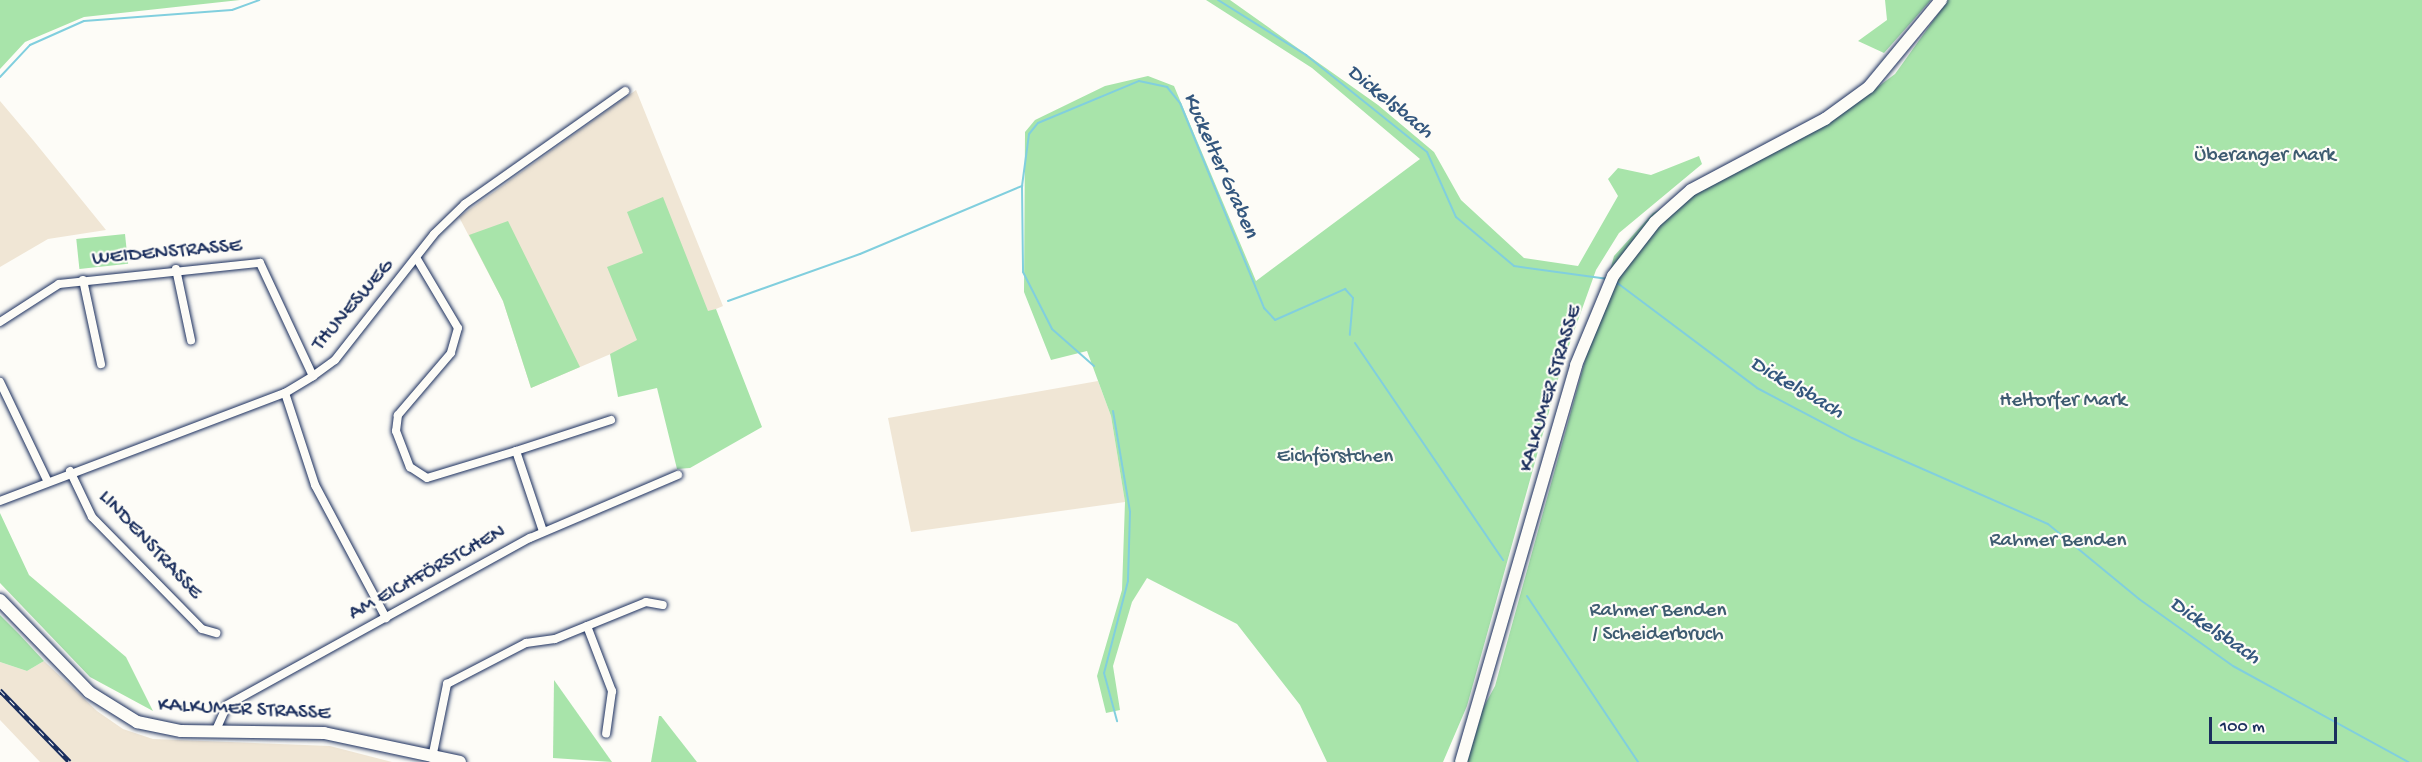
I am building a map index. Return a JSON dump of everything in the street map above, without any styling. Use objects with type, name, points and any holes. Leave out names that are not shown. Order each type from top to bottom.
[{"type":"main road","name":"KALKUMER STRASSE","points":[[1461,762],[1576,365],[1611,280],[1655,222],[1691,190],[1846,105],[1890,68],[1922,29],[1941,0]]},
{"type":"main road","name":"KALKUMER STRASSE","points":[[0,600],[89,692],[119,714],[155,728],[324,733],[432,758],[460,762]]},
{"type":"street","name":"THUNESWEG","points":[[0,501],[70,471],[285,393],[313,376],[335,360],[465,204],[625,91]]},
{"type":"street","points":[[417,259],[458,328],[451,353],[395,423],[412,471],[427,478],[611,420]]},
{"type":"street","name":"WEIDENSTRASSE","points":[[0,322],[36,294],[83,280],[176,269],[260,263],[313,376]]},
{"type":"street","points":[[176,269],[191,340]]},
{"type":"street","points":[[83,280],[101,364]]},
{"type":"street","points":[[0,382],[47,480]]},
{"type":"street","points":[[285,393],[315,485],[386,618]]},
{"type":"street","points":[[516,451],[543,531]]},
{"type":"street","name":"LINDENSTRASSE","points":[[70,471],[92,516],[202,629],[216,633]]},
{"type":"street","name":"AM EICHFÖRSTCHEN","points":[[216,730],[227,705],[543,531],[678,475]]},
{"type":"street","points":[[432,758],[447,684],[526,643],[587,626],[646,602],[663,605]]},
{"type":"street","points":[[587,626],[612,691],[606,734]]},
{"type":"shaded area","points":[[636,90],[723,306],[531,388],[503,301],[459,217]]},
{"type":"shaded area","points":[[0,101],[106,230],[48,239],[0,267]]},
{"type":"shaded area","points":[[1098,381],[1111,416],[1125,502],[911,532],[888,418]]},
{"type":"shaded area","points":[[44,661],[97,711],[123,729],[153,739],[330,746],[392,762],[40,762],[0,720],[0,662],[27,671]]},
{"type":"green space","points":[[0,0],[240,0],[84,17],[25,42],[0,69]]},
{"type":"green space","name":"Eichförstchen","points":[[1206,0],[1230,0],[1378,105],[1434,152],[1461,200],[1524,258],[1578,266],[1618,196],[1608,179],[1618,168],[1651,175],[1699,156],[1702,164],[1619,233],[1596,270],[1562,365],[1467,706],[1443,762],[1327,762],[1300,705],[1237,624],[1147,578],[1132,602],[1113,666],[1120,710],[1106,713],[1097,676],[1122,590],[1125,502],[1111,416],[1087,351],[1051,360],[1024,292],[1025,132],[1035,120],[1105,86],[1148,76],[1174,86],[1256,281],[1420,159],[1312,68]]},
{"type":"green space","points":[[1885,0],[1931,0],[1884,53],[1858,41],[1887,20]]},
{"type":"green space","name":"Heltorfer Mark","points":[[1948,0],[2422,0],[2422,762],[1454,762],[1495,686],[1614,256],[1653,213],[1831,122],[1895,74]]},
{"type":"green space","points":[[663,197],[708,311],[716,309],[762,427],[690,468],[677,469],[657,388],[618,397],[610,354],[637,340],[607,267],[643,253],[627,212]]},
{"type":"green space","points":[[508,221],[580,367],[531,388],[503,301],[469,235]]},
{"type":"green space","points":[[125,234],[128,264],[79,269],[76,239]]},
{"type":"green space","points":[[0,513],[29,575],[126,657],[153,711],[90,677],[0,583]]},
{"type":"green space","points":[[0,615],[44,661],[27,671],[0,662]]},
{"type":"green space","points":[[554,680],[612,762],[553,758]]},
{"type":"green space","points":[[659,716],[661,716],[697,762],[651,762]]},
{"type":"waterway","name":"Dickelsbach","points":[[0,77],[30,45],[84,21],[232,10],[259,0]]},
{"type":"waterway","name":"Dickelsbach","points":[[1218,0],[1306,55],[1427,152],[1456,217],[1514,266],[1608,279]]},
{"type":"waterway","name":"Kuckelter Graben","points":[[728,301],[860,254],[1022,186],[1029,134],[1038,123],[1139,81],[1167,87],[1180,103],[1264,308],[1275,320],[1345,289],[1353,298],[1350,335]]},
{"type":"waterway","points":[[1022,186],[1023,272],[1052,329],[1094,366]]},
{"type":"waterway","name":"Dickelsbach","points":[[1616,282],[1757,388],[1852,438],[2048,524],[2139,599],[2233,666],[2408,762]]},
{"type":"waterway","name":"Kuckelter Graben","points":[[1355,343],[1503,560]]},
{"type":"waterway","points":[[1113,411],[1130,512],[1128,581],[1104,673],[1117,721]]},
{"type":"waterway","name":"Kuckelter Graben","points":[[1527,596],[1638,762]]},
{"type":"railway","points":[[0,690],[70,762]]},
{"type":"park label","name":"Überanger Mark","points":[[2265,157]]},
{"type":"park label","name":"Rahmer Benden","points":[[2058,542]]},
{"type":"park label","name":"Rahmer Benden / Scheiderbruch","points":[[1658,624]]}]
